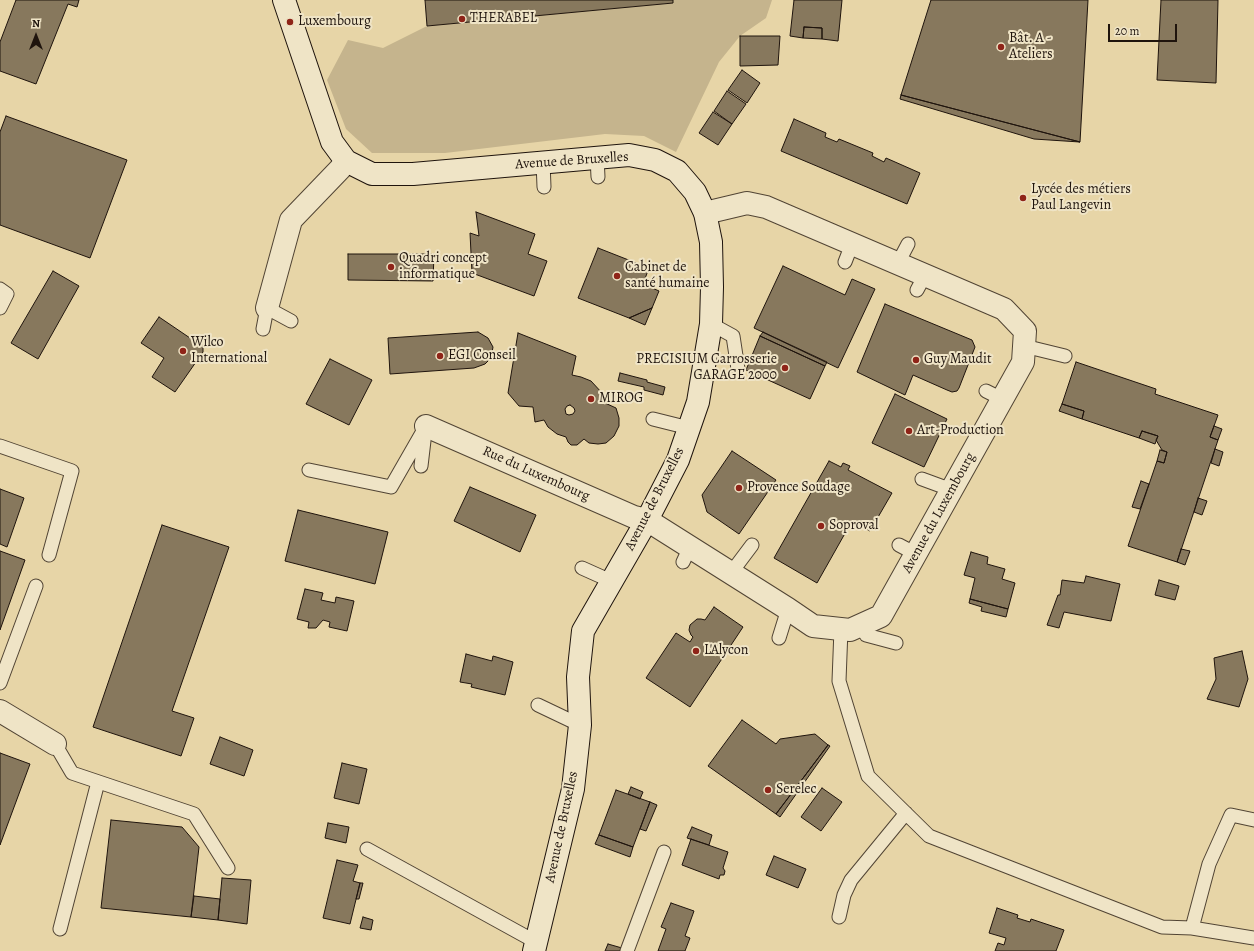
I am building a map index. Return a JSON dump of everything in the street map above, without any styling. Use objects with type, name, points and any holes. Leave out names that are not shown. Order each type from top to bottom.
[{"type":"street","name":"Avenue de Bruxelles","points":[[284,0],[332,142],[346,161],[372,174],[413,174],[543,162],[597,167],[629,155],[655,160],[677,171],[695,192],[705,213],[711,242],[711,324],[700,359],[698,402],[678,460],[647,520],[583,631],[578,677],[580,725],[573,789],[535,946]]},
{"type":"street","points":[[267,308],[295,232],[291,220],[346,161]]},
{"type":"street","name":"Avenue du Luxembourg","points":[[647,520],[686,554],[731,573],[813,626],[850,630],[862,625],[881,616],[907,549],[952,490],[994,395],[1023,362],[1025,331],[1004,309],[921,283],[898,264],[849,253],[766,206],[747,204],[705,213]]},
{"type":"street","name":"Rue du Luxembourg","points":[[426,426],[577,487],[634,517],[647,520]]},
{"type":"street","points":[[0,711],[55,744]]},
{"type":"lane","points":[[543,162],[544,187]]},
{"type":"lane","points":[[898,264],[908,244]]},
{"type":"lane","points":[[0,289],[7,294],[0,308]]},
{"type":"lane","points":[[263,329],[267,308],[291,321]]},
{"type":"lane","points":[[711,324],[733,336],[738,369]]},
{"type":"lane","points":[[1024,346],[1065,356]]},
{"type":"lane","points":[[653,419],[689,428]]},
{"type":"lane","points":[[421,466],[426,426]]},
{"type":"lane","points":[[309,470],[391,487],[426,426]]},
{"type":"lane","points":[[0,446],[72,471],[49,556]]},
{"type":"lane","points":[[922,479],[952,490]]},
{"type":"lane","points":[[731,573],[752,545]]},
{"type":"lane","points":[[582,568],[611,581]]},
{"type":"lane","points":[[0,682],[36,586]]},
{"type":"lane","points":[[779,638],[788,609]]},
{"type":"lane","points":[[862,625],[866,635],[896,643]]},
{"type":"lane","points":[[841,629],[839,681],[868,776],[929,836],[1162,927],[1192,928],[1254,938]]},
{"type":"lane","points":[[538,705],[580,725]]},
{"type":"lane","points":[[55,744],[72,773],[194,814],[228,868]]},
{"type":"lane","points":[[60,928],[98,782]]},
{"type":"lane","points":[[839,917],[844,894],[851,880],[906,813]]},
{"type":"lane","points":[[1192,928],[1209,864],[1231,815],[1254,820]]},
{"type":"lane","points":[[367,849],[535,946]]},
{"type":"lane","points":[[627,951],[664,852]]},
{"type":"shaded area","points":[[673,0],[772,0],[766,18],[740,36],[719,62],[676,152],[644,136],[605,134],[445,153],[372,153],[346,129],[327,80],[348,40],[383,48],[427,26],[673,3]]},
{"type":"building","points":[[16,0],[79,0],[77,7],[68,4],[36,84],[0,71],[0,42]]},
{"type":"building","name":"THERABEL","points":[[425,0],[673,0],[673,3],[427,26]]},
{"type":"building","points":[[794,0],[842,0],[838,41],[822,39],[822,28],[804,27],[803,38],[790,36]]},
{"type":"building","name":"Bât. A - Ateliers","points":[[931,0],[1088,0],[1080,142],[901,95]]},
{"type":"building","points":[[1161,0],[1218,0],[1216,83],[1157,80]]},
{"type":"building","points":[[804,27],[822,28],[822,39],[803,38]]},
{"type":"building","points":[[740,36],[780,36],[778,65],[740,66]]},
{"type":"building","points":[[742,70],[760,83],[747,103],[728,90]]},
{"type":"building","points":[[727,91],[746,104],[732,124],[714,111]]},
{"type":"building","points":[[901,95],[1080,142],[1034,139],[900,99]]},
{"type":"building","points":[[713,112],[732,124],[718,145],[699,133]]},
{"type":"building","points":[[6,116],[127,160],[90,258],[0,225],[0,132]]},
{"type":"building","points":[[794,119],[826,133],[825,137],[837,142],[839,139],[873,153],[872,156],[884,162],[886,158],[920,173],[907,204],[781,151]]},
{"type":"building","points":[[476,212],[535,234],[528,254],[547,261],[534,296],[472,273],[470,233],[479,236]]},
{"type":"building","name":"Cabinet de santé humaine","points":[[598,248],[649,268],[643,284],[659,291],[652,308],[629,318],[578,298]]},
{"type":"building","name":"Quadri concept informatique","points":[[348,254],[434,254],[433,281],[348,280]]},
{"type":"building","points":[[783,266],[845,295],[852,279],[875,289],[838,368],[754,328]]},
{"type":"building","points":[[53,271],[79,286],[38,359],[11,343]]},
{"type":"building","name":"Guy Maudit","points":[[885,304],[972,340],[975,347],[957,391],[952,392],[913,375],[905,395],[857,372]]},
{"type":"building","points":[[652,308],[645,325],[629,318]]},
{"type":"building","points":[[159,317],[190,338],[191,336],[201,343],[203,347],[203,352],[175,392],[152,377],[164,358],[141,343]]},
{"type":"building","name":"EGI Conseil","points":[[478,332],[488,338],[493,347],[491,358],[485,364],[474,368],[390,374],[388,338]]},
{"type":"building","points":[[763,332],[827,362],[825,366],[760,336]]},
{"type":"building","points":[[518,333],[576,356],[572,375],[591,381],[603,394],[605,403],[616,408],[619,418],[619,426],[614,436],[606,443],[589,443],[584,439],[577,445],[571,445],[566,437],[557,434],[548,427],[544,420],[535,422],[533,407],[519,406],[508,393]],"holes":[[[570,405],[575,411],[573,414],[566,414],[565,409],[567,406]]]},
{"type":"building","name":"PRECISIUM Carrosserie GARAGE 2000","points":[[760,336],[825,366],[810,399],[746,370]]},
{"type":"building","points":[[330,359],[372,380],[349,425],[306,404]]},
{"type":"building","points":[[1076,362],[1156,389],[1155,394],[1218,415],[1210,437],[1218,440],[1177,562],[1128,546],[1157,461],[1164,463],[1167,452],[1162,450],[1156,440],[1158,436],[1142,431],[1139,438],[1082,419],[1084,411],[1062,404]]},
{"type":"building","points":[[620,373],[647,380],[647,382],[665,387],[663,395],[644,390],[644,387],[618,381]]},
{"type":"building","name":"Art-Production","points":[[895,394],[947,419],[924,467],[872,443]]},
{"type":"building","points":[[1062,404],[1084,411],[1082,419],[1059,411]]},
{"type":"building","points":[[1214,426],[1222,429],[1218,440],[1210,437]]},
{"type":"building","points":[[1142,431],[1158,436],[1155,444],[1139,438]]},
{"type":"building","points":[[1215,449],[1223,452],[1219,466],[1211,463]]},
{"type":"building","points":[[1160,450],[1167,452],[1164,463],[1157,461]]},
{"type":"building","name":"Provence Soudage","points":[[732,451],[776,480],[739,534],[707,512],[702,495]]},
{"type":"building","name":"Soproval","points":[[829,461],[841,467],[843,463],[850,466],[848,470],[892,493],[870,531],[852,521],[817,583],[774,558]]},
{"type":"building","points":[[1141,481],[1149,484],[1140,509],[1132,507]]},
{"type":"building","points":[[470,487],[536,515],[520,552],[454,521]]},
{"type":"building","points":[[0,489],[24,498],[7,547],[0,544]]},
{"type":"building","points":[[1198,498],[1207,501],[1202,515],[1194,512]]},
{"type":"building","points":[[298,510],[388,532],[375,584],[285,561]]},
{"type":"building","points":[[162,525],[229,547],[172,711],[194,718],[181,756],[93,727]]},
{"type":"building","points":[[1181,549],[1190,551],[1185,565],[1177,562]]},
{"type":"building","points":[[0,551],[25,560],[0,630]]},
{"type":"building","points":[[971,552],[988,557],[987,564],[1005,569],[1002,579],[1015,583],[1008,609],[970,599],[975,578],[964,575]]},
{"type":"building","points":[[1086,576],[1120,584],[1111,621],[1064,612],[1059,628],[1047,625],[1058,595],[1060,595],[1062,580],[1084,583]]},
{"type":"building","points":[[1159,580],[1179,586],[1175,600],[1155,595]]},
{"type":"building","points":[[305,589],[323,593],[321,600],[335,603],[336,597],[354,601],[347,631],[329,627],[330,622],[323,620],[316,628],[308,628],[309,622],[297,619]]},
{"type":"building","points":[[970,599],[1008,609],[1006,617],[981,611],[982,607],[969,603]]},
{"type":"building","name":"L'Alycon","points":[[714,607],[743,627],[690,707],[646,678],[676,633],[690,642],[693,637],[689,630],[690,625],[697,619],[705,620]]},
{"type":"building","points":[[1242,651],[1248,679],[1239,707],[1207,699],[1216,679],[1214,658]]},
{"type":"building","points":[[466,654],[492,661],[493,656],[513,662],[505,695],[471,687],[472,684],[460,682]]},
{"type":"building","name":"Serelec","points":[[742,720],[776,744],[780,739],[815,734],[828,745],[776,814],[708,766]]},
{"type":"building","points":[[220,737],[253,750],[244,776],[210,764]]},
{"type":"building","points":[[828,745],[830,746],[780,817],[776,814]]},
{"type":"building","points":[[0,753],[30,764],[0,845]]},
{"type":"building","points":[[342,763],[367,769],[359,804],[334,798]]},
{"type":"building","points":[[631,787],[643,792],[640,799],[628,794]]},
{"type":"building","points":[[822,788],[842,802],[821,831],[801,817]]},
{"type":"building","points":[[616,790],[650,802],[633,847],[599,835]]},
{"type":"building","points":[[650,802],[657,805],[646,831],[640,829]]},
{"type":"building","points":[[111,820],[182,827],[199,847],[191,917],[101,908]]},
{"type":"building","points":[[328,823],[349,827],[346,843],[325,838]]},
{"type":"building","points":[[692,827],[712,835],[709,845],[687,838]]},
{"type":"building","points":[[599,835],[633,847],[630,857],[595,844]]},
{"type":"building","points":[[691,839],[728,852],[723,868],[725,871],[724,875],[720,875],[719,879],[682,865]]},
{"type":"building","points":[[774,856],[806,869],[798,888],[766,875]]},
{"type":"building","points":[[337,860],[358,865],[353,881],[360,883],[350,924],[323,918]]},
{"type":"building","points":[[222,878],[251,880],[247,924],[218,920]]},
{"type":"building","points":[[360,883],[363,883],[359,899],[356,899]]},
{"type":"building","points":[[194,896],[220,899],[218,920],[191,917]]},
{"type":"building","points":[[671,903],[694,911],[685,936],[690,938],[685,951],[658,951],[666,929],[661,927]]},
{"type":"building","points":[[997,908],[1018,915],[1017,918],[1030,922],[1031,919],[1064,930],[1056,951],[995,951],[998,943],[1004,945],[1006,938],[989,933]]},
{"type":"building","points":[[363,917],[373,920],[371,930],[360,928]]},
{"type":"building","points":[[608,944],[622,948],[620,951],[605,951]]},
{"type":"place","name":"THERABEL","points":[[462,19]]},
{"type":"place","name":"Luxembourg","points":[[290,22]]},
{"type":"place","name":"Bât. A - Ateliers","points":[[1001,47]]},
{"type":"place","name":"Lycée des métiers Paul Langevin","points":[[1023,198]]},
{"type":"place","name":"Quadri concept informatique","points":[[391,267]]},
{"type":"place","name":"Cabinet de santé humaine","points":[[617,276]]},
{"type":"place","name":"Wilco International","points":[[183,351]]},
{"type":"place","name":"EGI Conseil","points":[[440,356]]},
{"type":"place","name":"Guy Maudit","points":[[916,360]]},
{"type":"place","name":"PRECISIUM Carrosserie GARAGE 2000","points":[[785,368]]},
{"type":"place","name":"MIROG","points":[[591,399]]},
{"type":"place","name":"Art-Production","points":[[909,431]]},
{"type":"place","name":"Provence Soudage","points":[[739,488]]},
{"type":"place","name":"Soproval","points":[[821,526]]},
{"type":"place","name":"L'Alycon","points":[[696,651]]},
{"type":"place","name":"Serelec","points":[[768,790]]}]
